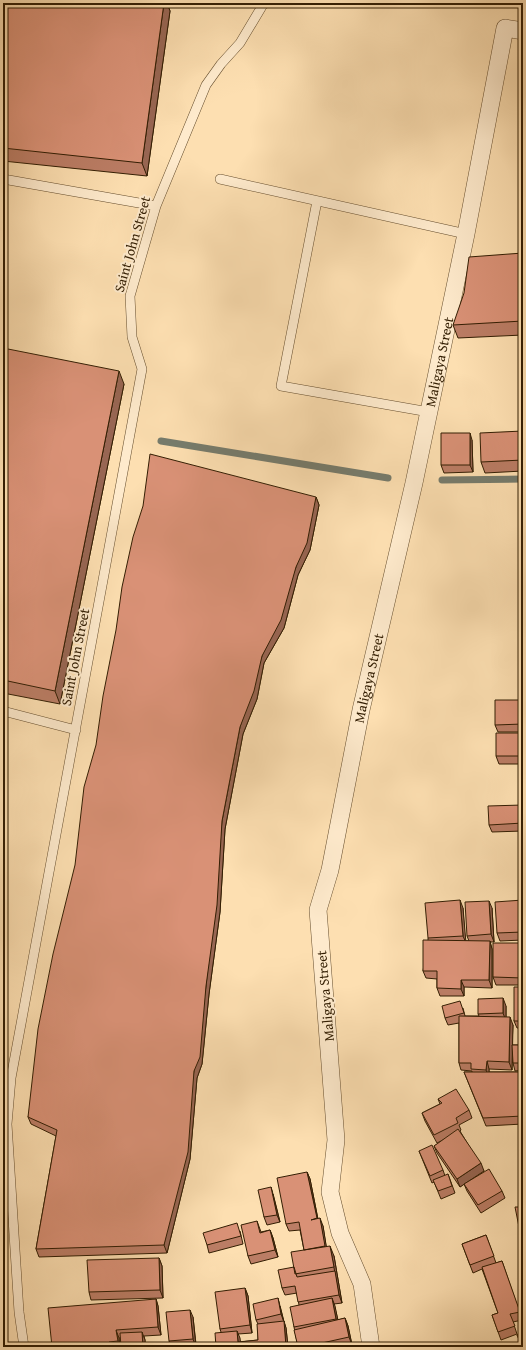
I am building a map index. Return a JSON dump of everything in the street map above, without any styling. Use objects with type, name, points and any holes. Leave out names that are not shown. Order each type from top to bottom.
[{"type":"street","name":"Maligaya Street","points":[[371,1347],[362,1284],[340,1233],[330,1192],[336,1140],[318,910],[330,870],[361,710],[414,483],[466,234],[505,28],[523,31]]},
{"type":"lane","name":"Saint John Street","points":[[24,1347],[19,1312],[7,1124],[7,1078],[76,730],[142,369],[132,337],[130,296],[156,206],[206,85],[221,64],[240,43],[264,3]]},
{"type":"lane","points":[[220,178],[466,234]]},
{"type":"lane","points":[[3,179],[156,206]]},
{"type":"lane","points":[[317,201],[281,386],[429,412]]},
{"type":"lane","points":[[3,711],[76,730]]},
{"type":"building","points":[[3,3],[164,3],[142,163],[3,148]]},
{"type":"building","points":[[523,253],[523,321],[453,325],[464,293],[469,257]]},
{"type":"building","points":[[3,348],[119,371],[55,691],[3,680]]},
{"type":"building","points":[[523,431],[523,460],[481,462],[480,433]]},
{"type":"building","points":[[441,433],[470,433],[470,465],[441,465]]},
{"type":"building","points":[[150,454],[316,497],[307,543],[296,567],[281,620],[262,656],[254,691],[240,727],[222,821],[217,905],[206,986],[200,1057],[194,1071],[188,1152],[164,1245],[36,1249],[57,1130],[28,1117],[38,1029],[53,954],[75,865],[84,787],[96,745],[122,587],[133,537],[143,506]]},
{"type":"building","points":[[495,700],[523,700],[523,724],[495,725]]},
{"type":"building","points":[[496,733],[523,733],[523,756],[496,756]]},
{"type":"building","points":[[523,805],[523,823],[489,825],[488,806]]},
{"type":"building","points":[[460,900],[463,936],[428,938],[425,903]]},
{"type":"building","points":[[523,900],[523,932],[497,933],[495,902]]},
{"type":"building","points":[[489,901],[491,934],[467,936],[465,902]]},
{"type":"building","points":[[423,940],[490,941],[489,980],[461,980],[461,989],[437,988],[437,971],[423,971]]},
{"type":"building","points":[[493,943],[523,943],[523,978],[493,977]]},
{"type":"building","points":[[514,987],[523,987],[523,1021],[514,1021]]},
{"type":"building","points":[[503,998],[503,1013],[478,1014],[478,999]]},
{"type":"building","points":[[460,1001],[464,1013],[445,1018],[442,1006]]},
{"type":"building","points":[[459,1016],[510,1017],[509,1062],[487,1061],[486,1070],[471,1069],[471,1063],[459,1063]]},
{"type":"building","points":[[512,1045],[523,1045],[523,1063],[513,1063]]},
{"type":"building","points":[[464,1072],[519,1072],[523,1116],[483,1118]]},
{"type":"building","points":[[456,1089],[469,1110],[456,1118],[458,1123],[434,1135],[422,1113],[442,1103],[438,1099]]},
{"type":"building","points":[[458,1129],[481,1163],[457,1179],[434,1146]]},
{"type":"building","points":[[432,1145],[443,1170],[430,1176],[419,1151]]},
{"type":"building","points":[[489,1169],[502,1191],[478,1205],[464,1184]]},
{"type":"building","points":[[307,1172],[317,1218],[311,1220],[320,1218],[325,1246],[304,1250],[299,1222],[286,1224],[277,1178]]},
{"type":"building","points":[[448,1174],[452,1186],[438,1191],[433,1180]]},
{"type":"building","points":[[271,1187],[277,1215],[264,1217],[258,1190]]},
{"type":"building","points":[[515,1207],[523,1207],[523,1231],[520,1232]]},
{"type":"building","points":[[257,1221],[260,1233],[270,1230],[275,1250],[248,1256],[241,1225]]},
{"type":"building","points":[[237,1223],[241,1236],[207,1245],[203,1233]]},
{"type":"building","points":[[486,1235],[494,1256],[470,1265],[462,1244]]},
{"type":"building","points":[[523,1236],[523,1260],[522,1260]]},
{"type":"building","points":[[330,1246],[334,1267],[295,1274],[291,1252]]},
{"type":"building","points":[[159,1258],[160,1290],[89,1292],[87,1260]]},
{"type":"building","points":[[502,1261],[520,1312],[510,1314],[515,1326],[498,1332],[492,1315],[498,1313],[482,1267]]},
{"type":"building","points":[[294,1267],[297,1277],[335,1271],[339,1295],[298,1302],[295,1286],[282,1288],[278,1270]]},
{"type":"building","points":[[245,1288],[250,1325],[220,1329],[215,1292]]},
{"type":"building","points":[[278,1298],[281,1314],[256,1320],[253,1304]]},
{"type":"building","points":[[332,1298],[336,1319],[294,1327],[290,1307]]},
{"type":"building","points":[[156,1299],[158,1327],[116,1330],[118,1341],[109,1342],[110,1347],[88,1347],[87,1344],[52,1347],[48,1308]]},
{"type":"building","points":[[190,1310],[193,1339],[169,1341],[166,1312]]},
{"type":"building","points":[[345,1318],[349,1337],[298,1347],[294,1330]]},
{"type":"building","points":[[284,1321],[286,1347],[216,1347],[215,1333],[237,1331],[238,1342],[258,1340],[257,1324]]},
{"type":"building","points":[[142,1332],[143,1347],[121,1347],[120,1333]]},
{"type":"building","points":[[523,1332],[523,1346],[517,1335]]},
{"type":"building","points":[[199,1344],[199,1347],[181,1347],[181,1345]]},
{"type":"waterway","points":[[161,441],[388,478]]},
{"type":"waterway","points":[[442,480],[523,479]]}]
